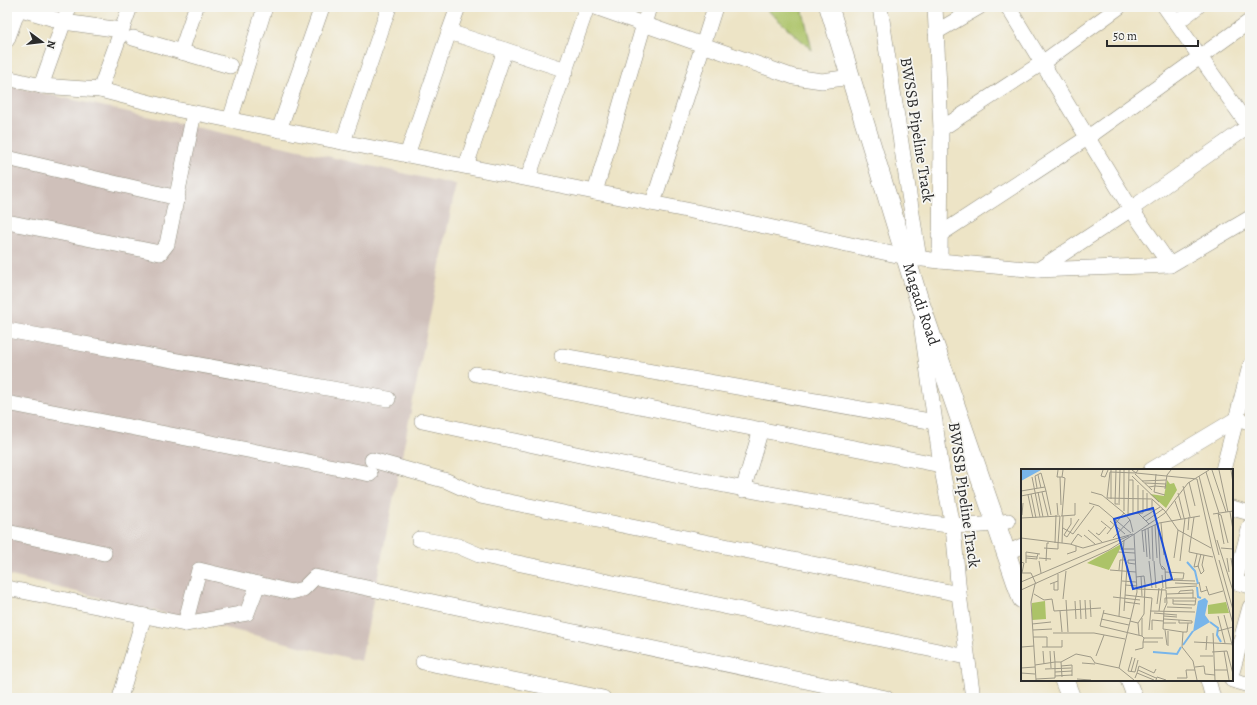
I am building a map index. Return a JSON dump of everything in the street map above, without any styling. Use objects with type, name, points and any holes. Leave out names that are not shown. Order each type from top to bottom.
[{"type":"main road","name":"Magadi Road","points":[[829,7],[851,77],[1002,523]]},
{"type":"main road","name":"Magadi Road","points":[[842,7],[913,258],[918,296],[1002,523],[1017,552],[1021,590]]},
{"type":"main road","points":[[1051,681],[1058,698]]},
{"type":"main road","points":[[1064,681],[1071,698]]},
{"type":"street","points":[[7,40],[17,7],[64,22],[121,30]]},
{"type":"street","points":[[41,86],[69,7]]},
{"type":"street","points":[[100,90],[130,7]]},
{"type":"street","points":[[181,52],[196,7]]},
{"type":"street","points":[[230,120],[265,7]]},
{"type":"street","points":[[279,130],[322,7]]},
{"type":"street","points":[[343,142],[388,7]]},
{"type":"street","points":[[407,155],[458,7]]},
{"type":"street","points":[[528,178],[587,7]]},
{"type":"street","points":[[595,7],[794,76],[822,81],[851,77]]},
{"type":"street","points":[[595,192],[649,7]]},
{"type":"street","points":[[653,203],[715,7]]},
{"type":"street","name":"BWSSB Pipeline Track","points":[[880,7],[913,258]]},
{"type":"street","points":[[935,7],[941,129],[940,261]]},
{"type":"street","points":[[936,32],[979,7]]},
{"type":"street","points":[[1008,7],[1131,209],[1170,265]]},
{"type":"street","points":[[941,129],[1042,63],[1119,7]]},
{"type":"street","points":[[1037,270],[1131,209],[1249,127],[1165,7]]},
{"type":"street","points":[[1176,23],[1197,7]]},
{"type":"street","points":[[939,235],[1087,138],[1250,21]]},
{"type":"street","points":[[449,32],[566,70]]},
{"type":"street","points":[[133,38],[230,66]]},
{"type":"street","points":[[466,166],[505,50]]},
{"type":"street","points":[[7,78],[41,86],[100,90],[194,113],[653,203],[913,258],[1037,270],[1170,265],[1250,218]]},
{"type":"street","points":[[7,222],[48,232],[160,253],[167,244],[178,198],[194,113]]},
{"type":"street","points":[[7,158],[178,198]]},
{"type":"street","name":"BWSSB Pipeline Track","points":[[918,296],[941,465],[953,526],[959,594],[973,698]]},
{"type":"street","points":[[7,330],[388,399]]},
{"type":"street","points":[[562,356],[935,422]]},
{"type":"street","points":[[1223,469],[1243,421],[1250,366]]},
{"type":"street","points":[[476,374],[941,465]]},
{"type":"street","points":[[7,403],[446,481],[480,496],[959,594]]},
{"type":"street","points":[[422,421],[743,490],[953,526],[1002,523]]},
{"type":"street","points":[[1153,469],[1243,421]]},
{"type":"street","points":[[743,490],[761,429]]},
{"type":"street","points":[[1233,508],[1250,513]]},
{"type":"street","points":[[1250,526],[1235,582],[1250,586]]},
{"type":"street","points":[[7,532],[104,553]]},
{"type":"street","points":[[419,539],[458,546],[479,555],[967,657]]},
{"type":"street","points":[[185,624],[199,570],[291,592],[303,589],[315,577],[886,698]]},
{"type":"street","points":[[7,588],[185,624],[247,613],[258,584]]},
{"type":"street","points":[[1233,668],[1250,607]]},
{"type":"street","points":[[120,698],[144,616]]},
{"type":"street","points":[[423,662],[603,698]]},
{"type":"street","points":[[1233,680],[1250,685]]},
{"type":"street","points":[[1128,681],[1135,698]]},
{"type":"street","points":[[1208,681],[1213,698]]},
{"type":"shaded area","points":[[7,85],[456,185],[361,661],[7,575]]},
{"type":"green space","points":[[764,7],[802,7],[812,50]]}]
